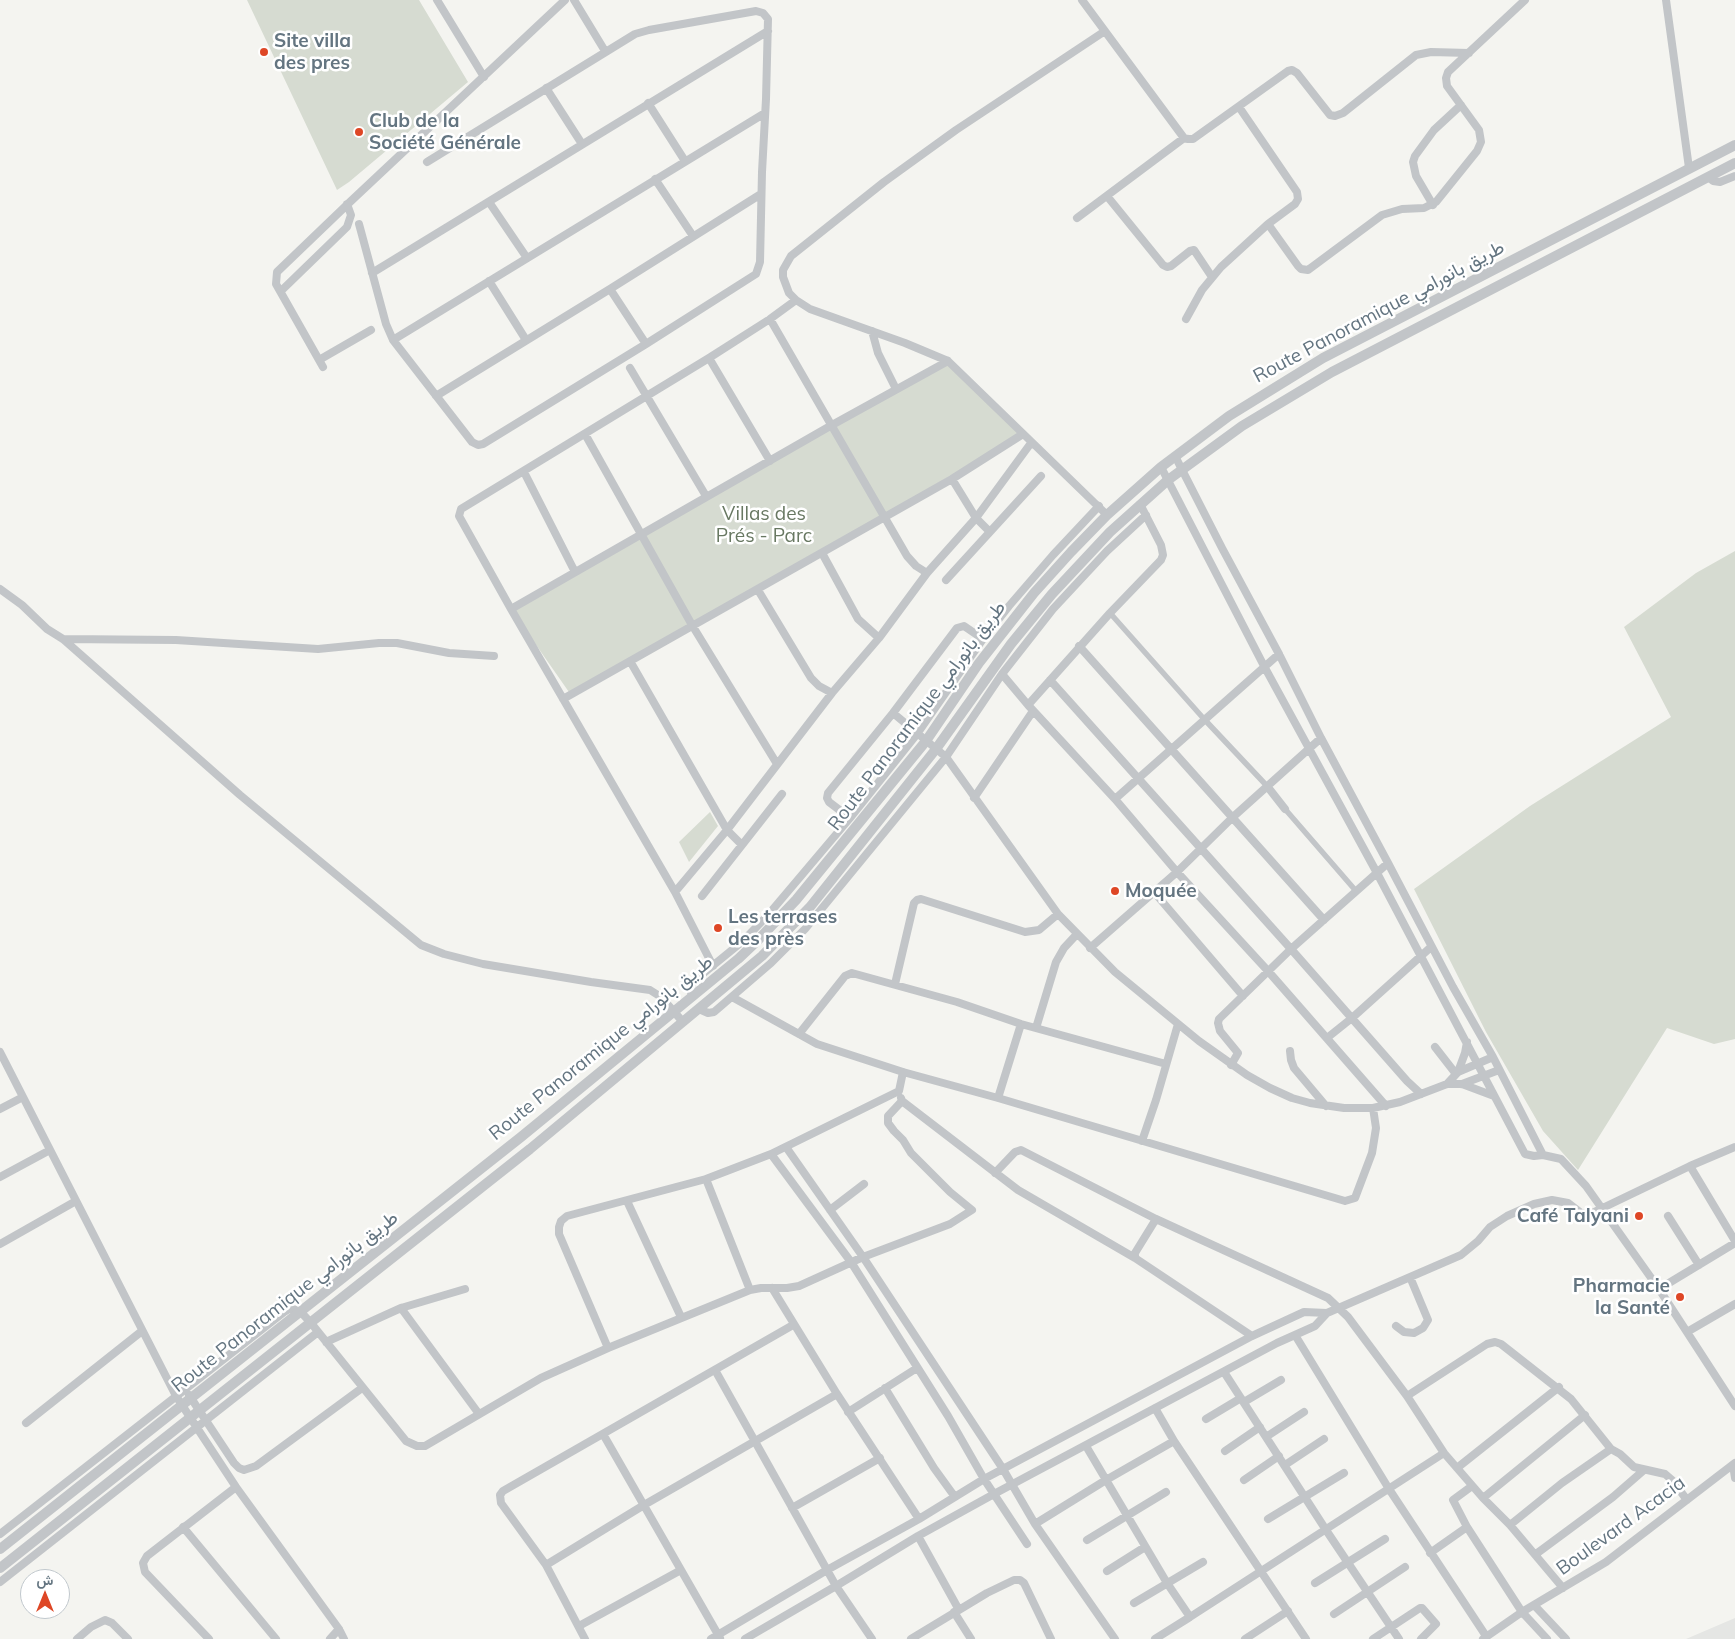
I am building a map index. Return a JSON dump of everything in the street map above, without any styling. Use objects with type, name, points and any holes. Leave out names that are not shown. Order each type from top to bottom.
[{"type":"street","points":[[437,0],[484,77]]},
{"type":"street","points":[[371,330],[321,363],[276,280],[280,269],[566,0]]},
{"type":"street","points":[[574,0],[606,51]]},
{"type":"street","points":[[1082,0],[1184,138],[1188,140],[1194,139],[1288,71],[1292,70],[1297,73],[1330,115],[1339,116],[1416,55],[1431,52],[1470,53]]},
{"type":"street","points":[[1268,224],[1298,266],[1301,269],[1308,270],[1382,216],[1395,211],[1424,208],[1433,205],[1477,151],[1480,142],[1479,130],[1447,86],[1447,75],[1450,69],[1470,53],[1525,0]]},
{"type":"street","points":[[1666,0],[1689,168]]},
{"type":"street","points":[[359,224],[386,324],[393,340],[472,442],[480,444],[646,344],[756,274],[760,262],[761,194],[769,22],[766,16],[756,11],[642,32],[627,38],[427,162]]},
{"type":"street","points":[[372,273],[768,31]]},
{"type":"street","points":[[1105,31],[956,130],[884,182],[791,256],[782,270],[789,293],[810,309],[906,343],[948,361],[1107,515]]},
{"type":"street","points":[[546,88],[582,144]]},
{"type":"street","points":[[648,103],[685,161]]},
{"type":"street","points":[[1433,205],[1416,176],[1413,162],[1415,156],[1434,130],[1461,105]]},
{"type":"street","points":[[1186,318],[1212,277],[1230,257],[1268,224],[1295,204],[1298,199],[1298,195],[1239,107]]},
{"type":"street","points":[[393,340],[765,113]]},
{"type":"street","points":[[1078,218],[1184,138]]},
{"type":"street","name":"Route Panoramique طريق بانورامي","points":[[0,1549],[521,1137],[738,959],[778,921],[926,741],[979,663],[1051,574],[1107,515],[1161,467],[1200,437],[1260,396],[1323,358],[1735,144]]},
{"type":"street","name":"Route Panoramique طريق بانورامي","points":[[0,1568],[530,1149],[762,956],[795,924],[936,749],[1036,612],[1091,550],[1182,468],[1242,426],[1332,372],[1735,163]]},
{"type":"street","points":[[1708,177],[1713,181],[1720,182],[1735,176]]},
{"type":"street","points":[[655,179],[692,236]]},
{"type":"street","points":[[436,396],[761,194]]},
{"type":"street","points":[[1107,196],[1163,265],[1166,267],[1171,266],[1193,250],[1196,251],[1212,277]]},
{"type":"street","points":[[489,202],[526,258]]},
{"type":"street","points":[[281,291],[348,227],[351,215],[347,204]]},
{"type":"street","points":[[489,281],[526,340]]},
{"type":"street","points":[[610,289],[646,344]]},
{"type":"street","points":[[713,966],[675,892],[459,516],[461,509],[709,358],[796,300]]},
{"type":"street","points":[[770,319],[907,556],[916,566],[927,573]]},
{"type":"street","points":[[872,331],[878,354],[896,389]]},
{"type":"street","points":[[709,358],[770,461]]},
{"type":"street","points":[[511,609],[642,535],[706,496],[948,361]]},
{"type":"street","points":[[630,368],[706,496]]},
{"type":"street","points":[[585,434],[692,625],[777,764]]},
{"type":"street","points":[[563,699],[952,479],[1023,434]]},
{"type":"street","points":[[1011,442],[1023,454]]},
{"type":"street","points":[[675,892],[727,830],[832,694],[879,638],[927,573],[976,518],[1031,443]]},
{"type":"street","points":[[1175,456],[1431,947],[1493,1057],[1543,1155]]},
{"type":"street","points":[[1161,467],[1264,666],[1377,873],[1525,1154],[1561,1159],[1568,1166],[1602,1207],[1659,1289],[1735,1406]]},
{"type":"street","points":[[524,472],[575,572]]},
{"type":"street","points":[[946,580],[1041,476]]},
{"type":"street","points":[[952,479],[976,518],[989,531]]},
{"type":"street","points":[[974,798],[1030,708],[1050,680],[1079,646],[1161,560],[1163,555],[1161,545],[1140,504]]},
{"type":"street","points":[[692,997],[692,983],[743,941],[850,818],[917,734],[983,639],[1053,555],[1099,506]]},
{"type":"street","points":[[699,1009],[712,1013],[771,963],[810,924],[946,757],[1002,674],[1070,589],[1107,551],[1146,516]]},
{"type":"street","points":[[822,553],[858,619],[879,638]]},
{"type":"street","points":[[0,589],[22,605],[47,629],[63,639],[240,794],[421,945],[483,964],[650,990],[661,997],[683,1022]]},
{"type":"street","points":[[758,590],[811,678],[819,686],[832,694]]},
{"type":"street","points":[[1110,613],[1204,719],[1267,786],[1356,890]]},
{"type":"street","points":[[850,818],[829,802],[827,795],[893,713],[957,628],[964,626],[983,639]]},
{"type":"street","points":[[63,639],[176,640],[318,649],[397,643],[449,653],[494,656]]},
{"type":"street","points":[[1079,646],[1324,920]]},
{"type":"street","points":[[1115,799],[1279,654]]},
{"type":"street","points":[[630,661],[727,830],[742,846]]},
{"type":"street","points":[[1002,674],[1030,708],[1115,799],[1177,872],[1268,971],[1386,1106]]},
{"type":"street","points":[[1050,680],[1407,1081],[1421,1094]]},
{"type":"street","points":[[893,713],[946,757],[1058,914],[1090,948],[1115,972],[1231,1065],[1277,1091],[1310,1103],[1344,1108],[1386,1106],[1447,1084],[1462,1084],[1499,1070]]},
{"type":"street","points":[[1090,948],[1177,872],[1232,817],[1321,738]]},
{"type":"street","points":[[702,896],[782,794]]},
{"type":"street","points":[[1231,1065],[1238,1056],[1238,1050],[1220,1031],[1219,1019],[1291,949],[1388,863]]},
{"type":"street","points":[[1154,892],[1243,996]]},
{"type":"street","points":[[895,984],[914,903],[917,900],[921,899],[1025,932],[1039,930],[1058,914]]},
{"type":"street","points":[[1036,1028],[1056,962],[1064,948],[1077,934]]},
{"type":"street","points":[[1327,1038],[1431,947]]},
{"type":"street","points":[[799,1034],[848,974],[852,973],[957,1002],[1021,1024],[1166,1064]]},
{"type":"street","points":[[732,997],[817,1044],[903,1072],[998,1098],[1336,1198],[1350,1200],[1355,1198],[1372,1153],[1375,1139],[1376,1128],[1372,1108]]},
{"type":"street","points":[[998,1098],[1021,1024]]},
{"type":"street","points":[[1142,1141],[1178,1024]]},
{"type":"street","points":[[1447,1084],[1457,1073],[1467,1042]]},
{"type":"street","points":[[1435,1047],[1457,1073]]},
{"type":"street","points":[[1290,1051],[1294,1068],[1326,1106]]},
{"type":"street","points":[[0,1052],[176,1396],[236,1487],[339,1629],[344,1639]]},
{"type":"street","points":[[1457,1073],[1493,1057]]},
{"type":"street","points":[[903,1072],[899,1091],[902,1101],[995,1173],[1018,1190],[1135,1258],[1252,1336]]},
{"type":"street","points":[[1462,1084],[1494,1096]]},
{"type":"street","points":[[608,1348],[561,1241],[559,1227],[561,1221],[567,1216],[706,1179],[771,1154],[899,1091]]},
{"type":"street","points":[[0,1109],[23,1097]]},
{"type":"street","points":[[0,1534],[284,1312],[292,1309],[301,1312],[311,1323],[406,1441],[418,1446],[430,1444],[540,1378],[681,1317],[750,1290],[799,1286],[863,1257],[950,1224],[972,1210],[950,1192],[911,1153],[903,1140],[888,1123],[888,1116],[902,1101]]},
{"type":"street","points":[[786,1147],[863,1257],[1003,1469],[1035,1524],[1115,1639]]},
{"type":"street","points":[[745,1639],[918,1536],[994,1494],[1155,1408],[1315,1326],[1327,1313],[1461,1255],[1478,1241],[1490,1227],[1506,1216],[1534,1204],[1552,1200],[1568,1203],[1581,1212],[1590,1214],[1690,1166],[1735,1147]]},
{"type":"street","points":[[0,1177],[50,1150]]},
{"type":"street","points":[[995,1173],[1015,1152],[1021,1150],[1156,1219],[1328,1298],[1339,1307],[1407,1396],[1456,1468],[1536,1554],[1563,1588]]},
{"type":"street","points":[[771,1154],[851,1262],[962,1438],[984,1479],[1027,1544]]},
{"type":"street","points":[[1659,1289],[1735,1242],[1690,1166]]},
{"type":"street","points":[[706,1179],[750,1290]]},
{"type":"street","points":[[830,1210],[864,1184]]},
{"type":"street","points":[[0,1244],[76,1201]]},
{"type":"street","points":[[627,1201],[681,1317]]},
{"type":"street","points":[[1668,1216],[1699,1265]]},
{"type":"street","points":[[1135,1258],[1135,1253],[1156,1219]]},
{"type":"street","points":[[1396,1326],[1404,1332],[1414,1333],[1423,1328],[1428,1320],[1410,1277]]},
{"type":"street","points":[[772,1288],[848,1412],[919,1519]]},
{"type":"street","points":[[326,1342],[400,1308],[465,1289]]},
{"type":"street","points":[[1687,1332],[1735,1304]]},
{"type":"street","points":[[400,1308],[479,1414]]},
{"type":"street","points":[[603,1434],[682,1570],[717,1638],[827,1570],[919,1519],[984,1479],[1252,1336],[1304,1312],[1327,1313]]},
{"type":"street","points":[[585,1639],[546,1566],[501,1503],[500,1495],[507,1487],[793,1325]]},
{"type":"street","points":[[26,1423],[142,1332]]},
{"type":"street","points":[[0,1582],[318,1332]]},
{"type":"street","points":[[1295,1335],[1389,1489],[1484,1638]]},
{"type":"street","points":[[1407,1396],[1487,1344],[1495,1342],[1502,1344],[1571,1399],[1611,1448],[1634,1467],[1665,1474],[1687,1500]]},
{"type":"street","points":[[848,1412],[917,1368]]},
{"type":"street","points":[[714,1370],[836,1586],[872,1639]]},
{"type":"street","points":[[1224,1372],[1399,1639]]},
{"type":"street","points":[[1206,1419],[1282,1380]]},
{"type":"street","points":[[1456,1468],[1558,1387]]},
{"type":"street","points":[[185,1389],[234,1463],[244,1470],[250,1469],[362,1388]]},
{"type":"street","points":[[885,1388],[934,1468],[955,1497]]},
{"type":"street","points":[[546,1566],[644,1505],[837,1394]]},
{"type":"street","points":[[1155,1408],[1174,1441],[1306,1639]]},
{"type":"street","points":[[1266,1437],[1304,1412]]},
{"type":"street","points":[[1483,1498],[1585,1416]]},
{"type":"street","points":[[1225,1451],[1260,1427]]},
{"type":"street","points":[[1285,1465],[1324,1439]]},
{"type":"street","points":[[1035,1524],[1174,1441]]},
{"type":"street","points":[[1086,1446],[1167,1584],[1190,1617]]},
{"type":"street","points":[[1510,1525],[1611,1448]]},
{"type":"street","points":[[1156,1639],[1444,1453]]},
{"type":"street","points":[[1244,1480],[1279,1456]]},
{"type":"street","points":[[792,1508],[880,1458]]},
{"type":"street","points":[[1734,1464],[1735,1478]]},
{"type":"street","name":"Boulevard Acacia","points":[[1484,1638],[1522,1612],[1606,1562],[1734,1464]]},
{"type":"street","points":[[1536,1554],[1613,1497],[1644,1470]]},
{"type":"street","points":[[1268,1519],[1344,1473]]},
{"type":"street","points":[[1472,1486],[1453,1500],[1467,1527],[1522,1612],[1547,1639]]},
{"type":"street","points":[[208,1639],[145,1572],[142,1566],[147,1556],[183,1526],[236,1487]]},
{"type":"street","points":[[1087,1540],[1166,1492]]},
{"type":"street","points":[[183,1526],[276,1639]]},
{"type":"street","points":[[1430,1553],[1467,1527]]},
{"type":"street","points":[[918,1536],[971,1639]]},
{"type":"street","points":[[1315,1583],[1385,1539]]},
{"type":"street","points":[[1107,1571],[1145,1547]]},
{"type":"street","points":[[1134,1603],[1203,1562]]},
{"type":"street","points":[[1334,1614],[1405,1568]]},
{"type":"street","points":[[579,1626],[682,1570]]},
{"type":"street","points":[[911,1639],[1014,1580],[1020,1580],[1024,1583],[1050,1639]]},
{"type":"street","points":[[1534,1605],[1566,1639]]},
{"type":"street","points":[[1373,1639],[1417,1608],[1422,1608],[1436,1624],[1421,1639]]},
{"type":"street","points":[[1245,1639],[1288,1611]]},
{"type":"street","points":[[77,1639],[92,1627],[105,1620],[112,1623],[128,1639]]},
{"type":"street","points":[[330,1639],[339,1629]]},
{"type":"shaded area","points":[[1735,1618],[1735,1639],[1686,1639]]},
{"type":"green space","name":"Club de la Société Générale","points":[[247,0],[419,0],[468,82],[337,190]]},
{"type":"green space","name":"Villas des Prés - Parc","points":[[948,361],[1023,434],[571,695],[511,609]]},
{"type":"green space","points":[[1735,551],[1735,1039],[1714,1044],[1667,1028],[1578,1170],[1543,1131],[1486,1032],[1414,889],[1530,806],[1671,717],[1624,627],[1696,573]]},
{"type":"green space","points":[[710,812],[718,826],[689,862],[679,842]]},
{"type":"place","name":"Site villa des pres","points":[[264,52]]},
{"type":"place","name":"Club de la Société Générale","points":[[359,132]]},
{"type":"place","name":"Moquée","points":[[1115,891]]},
{"type":"place","name":"Les terrases des près","points":[[718,928]]},
{"type":"place","name":"Café Talyani","points":[[1639,1216]]},
{"type":"place","name":"Pharmacie la Santé","points":[[1680,1297]]}]
